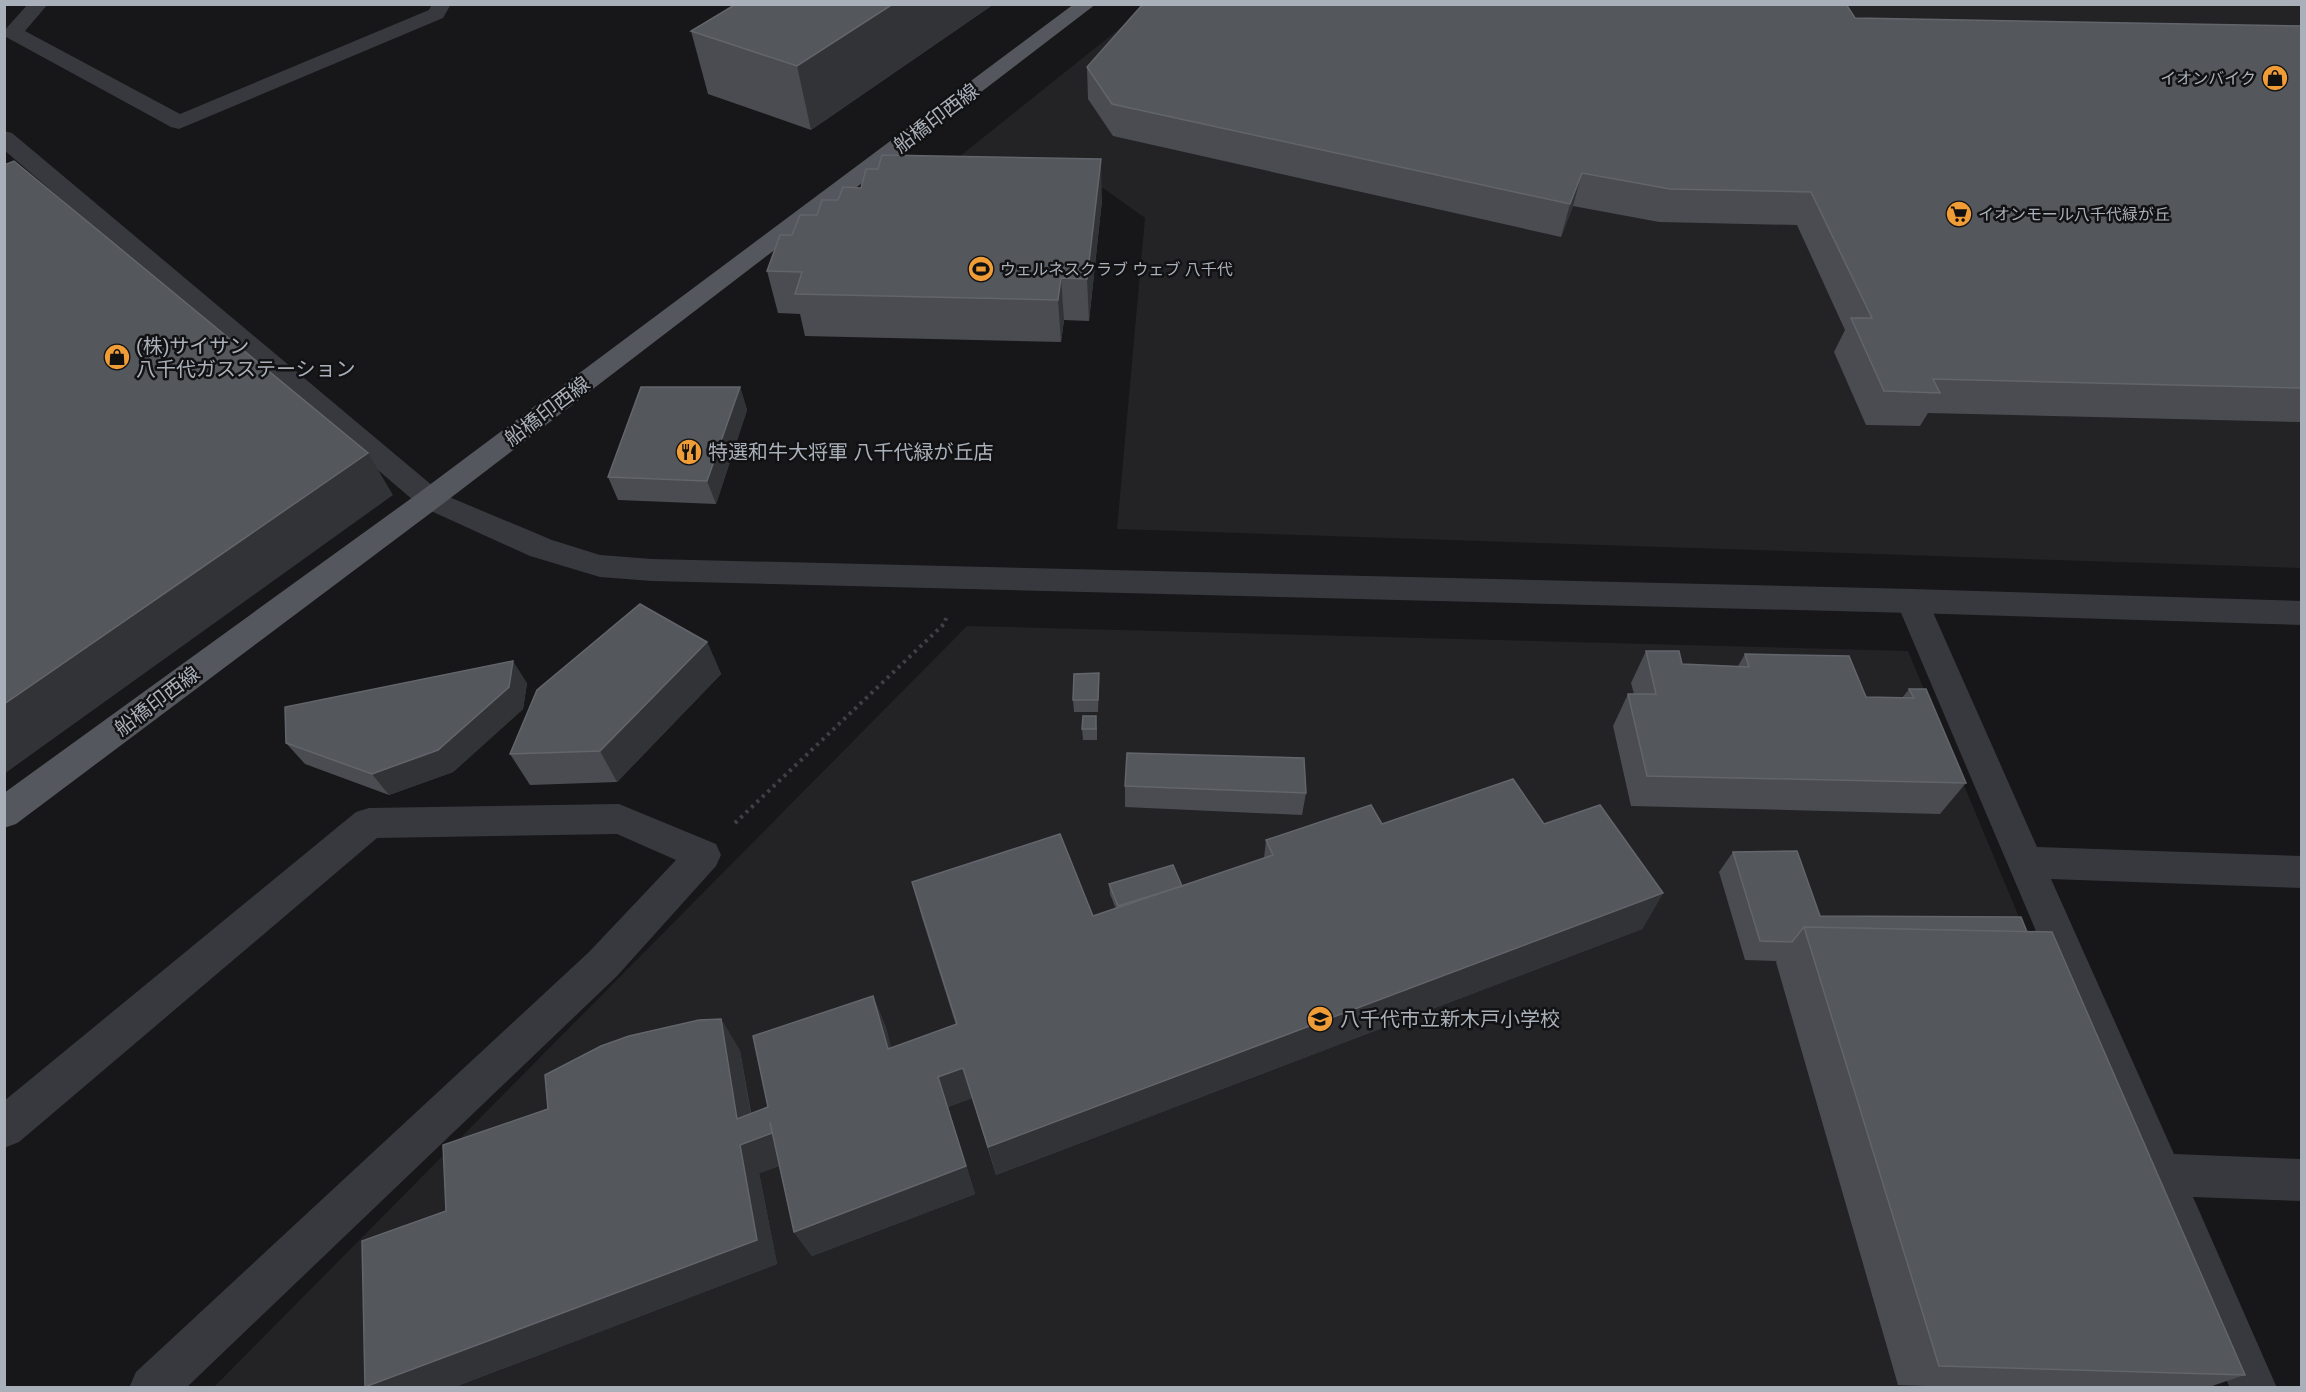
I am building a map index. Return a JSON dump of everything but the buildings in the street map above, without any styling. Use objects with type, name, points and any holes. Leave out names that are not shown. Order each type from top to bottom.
[{"type":"main road","name":"船橋印西線","points":[[4,813],[430,499],[1087,4]]},
{"type":"street","points":[[39,4],[13,33],[179,122],[436,14],[442,4]]},
{"type":"street","points":[[4,138],[48,187],[430,499],[541,548],[600,566],[948,579],[1912,601],[2301,613]]},
{"type":"street","points":[[1912,601],[2163,1174],[2254,1388]]},
{"type":"street","points":[[4,1128],[369,823],[619,819],[702,855],[603,964],[152,1388]]},
{"type":"street","points":[[2026,862],[2301,872]]},
{"type":"street","points":[[2163,1174],[2301,1179]]},
{"type":"path","points":[[702,855],[945,623],[948,579]]},
{"type":"shaded area","name":"イオンモール八千代緑が丘","points":[[1149,5],[2301,5],[2301,568],[1117,529],[1145,218],[1103,188],[920,188]]},
{"type":"shaded area","name":"八千代市立新木戸小学校","points":[[967,626],[1908,651],[2215,1387],[213,1388]]},
{"type":"place","name":"イオンバイク","points":[[2275,78]]},
{"type":"place","name":"イオンモール八千代緑が丘","points":[[1959,214]]},
{"type":"place","name":"ウェルネスクラブ ウェブ 八千代","points":[[981,269]]},
{"type":"place","name":"(株)サイサン 八千代ガスステーション","points":[[117,357]]},
{"type":"place","name":"特選和牛大将軍 八千代緑が丘店","points":[[689,452]]},
{"type":"place","name":"八千代市立新木戸小学校","points":[[1320,1019]]}]
